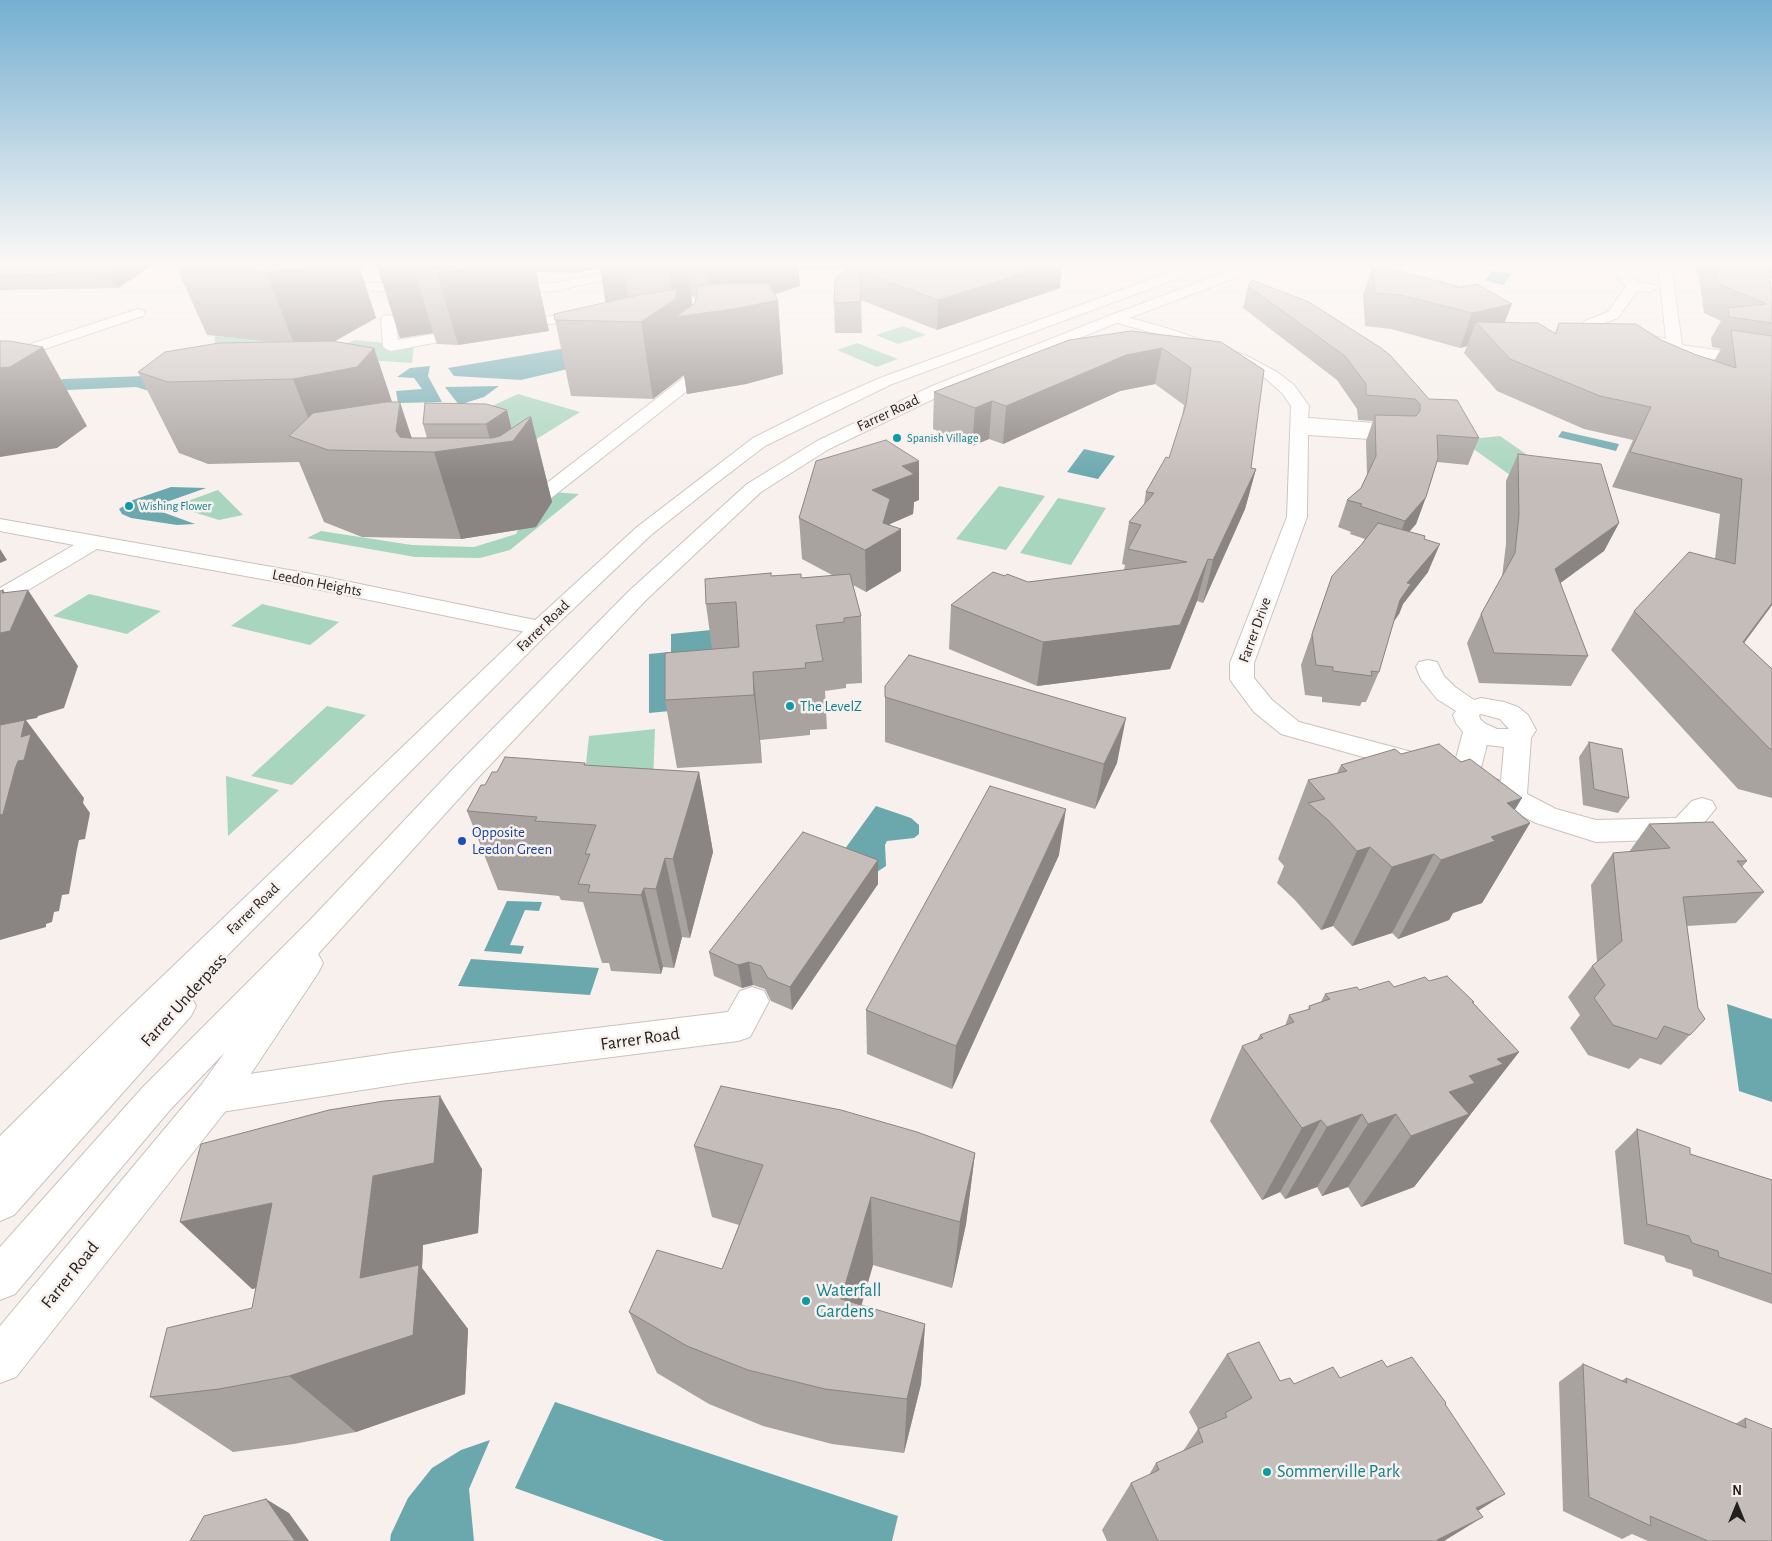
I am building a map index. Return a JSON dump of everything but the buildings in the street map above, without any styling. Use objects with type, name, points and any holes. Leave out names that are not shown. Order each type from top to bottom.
[{"type":"main road","points":[[0,359],[69,336]]},
{"type":"main road","points":[[390,336],[391,346],[448,336]]},
{"type":"main road","points":[[505,517],[515,518],[695,377],[699,336]]},
{"type":"main road","name":"Farrer Road","points":[[0,1162],[128,1032],[540,628],[644,531],[759,442],[886,382],[1008,336]]},
{"type":"main road","name":"Farrer Road","points":[[0,1361],[215,1096],[314,950],[322,928],[636,596],[754,488],[822,445],[938,390],[1072,336]]},
{"type":"main road","name":"Farrer Drive","points":[[1176,336],[1241,359],[1271,375],[1288,389],[1300,406],[1297,518],[1242,663],[1242,679],[1263,706],[1290,728],[1464,776],[1546,816],[1596,831],[1684,828],[1702,808]]},
{"type":"main road","points":[[1622,336],[1672,350],[1772,363]]},
{"type":"main road","points":[[1671,336],[1672,350]]},
{"type":"main road","points":[[1300,426],[1400,433]]},
{"type":"main road","name":"Leedon Heights","points":[[0,525],[297,579],[540,628]]},
{"type":"main road","points":[[0,597],[93,542]]},
{"type":"main road","points":[[1428,667],[1432,679],[1491,737],[1506,739],[1518,736],[1513,799]]},
{"type":"main road","points":[[1464,776],[1474,720]]},
{"type":"main road","name":"Farrer Underpass","points":[[0,1201],[366,799]]},
{"type":"main road","points":[[0,1279],[156,1099],[322,928]]},
{"type":"main road","name":"Farrer Road","points":[[215,1096],[745,1013]]},
{"type":"green space","points":[[215,336],[341,346],[355,340],[414,346],[412,363],[291,355],[214,362]]},
{"type":"green space","points":[[878,336],[923,336],[898,344]]},
{"type":"green space","points":[[857,343],[898,359],[877,367],[837,350]]},
{"type":"green space","points":[[518,394],[580,412],[506,458],[435,432]]},
{"type":"green space","points":[[1500,436],[1558,476],[1517,480],[1461,440]]},
{"type":"green space","points":[[999,486],[1045,496],[1006,550],[956,539]]},
{"type":"green space","points":[[218,490],[243,515],[219,520],[174,506]]},
{"type":"green space","points":[[537,491],[579,494],[510,550],[480,558],[415,557],[307,538],[321,531],[412,545],[474,547],[516,534]]},
{"type":"green space","points":[[1058,498],[1106,508],[1071,565],[1020,553]]},
{"type":"green space","points":[[89,594],[161,611],[127,634],[53,616]]},
{"type":"green space","points":[[262,604],[339,622],[310,645],[231,626]]},
{"type":"green space","points":[[327,706],[366,715],[292,785],[251,776]]},
{"type":"green space","points":[[655,729],[652,811],[580,818],[589,736]]},
{"type":"green space","points":[[226,776],[279,790],[228,836]]},
{"type":"water","points":[[590,344],[649,350],[521,380],[454,376],[448,368]]},
{"type":"water","points":[[430,366],[428,376],[442,402],[398,403],[396,391],[422,389],[414,378],[397,377],[410,368]]},
{"type":"water","points":[[198,374],[204,385],[146,390],[136,387],[44,391],[63,379]]},
{"type":"water","points":[[499,386],[484,397],[459,405],[445,387]]},
{"type":"water","points":[[1562,431],[1619,444],[1616,451],[1558,437]]},
{"type":"water","points":[[1084,449],[1115,456],[1098,479],[1067,472]]},
{"type":"water","points":[[171,487],[206,488],[155,506],[154,509],[195,524],[177,525],[131,518],[122,514],[119,509],[133,500]]},
{"type":"water","points":[[711,630],[714,671],[671,674],[671,634]]},
{"type":"water","points":[[669,652],[670,711],[649,713],[649,654]]},
{"type":"water","points":[[876,806],[911,818],[919,825],[919,834],[914,838],[887,841],[885,845],[886,866],[874,874],[834,864]]},
{"type":"water","points":[[507,901],[542,902],[539,911],[525,910],[510,945],[524,946],[521,954],[484,951]]},
{"type":"water","points":[[471,959],[599,968],[590,995],[458,986]]},
{"type":"water","points":[[1727,1004],[1772,1019],[1772,1102],[1739,1091]]},
{"type":"water","points":[[555,1402],[898,1516],[892,1541],[664,1541],[515,1488]]},
{"type":"water","points":[[490,1440],[469,1489],[474,1541],[390,1541],[391,1534],[408,1498],[432,1468],[461,1450]]},
{"type":"place","name":"Spanish Village","points":[[897,438]]},
{"type":"place","name":"Wishing Flower","points":[[129,506]]},
{"type":"place","name":"The LevelZ","points":[[790,706]]},
{"type":"place","name":"Opposite Leedon Green","points":[[462,841]]},
{"type":"place","name":"Waterfall Gardens","points":[[806,1301]]},
{"type":"place","name":"Sommerville Park","points":[[1267,1472]]}]
